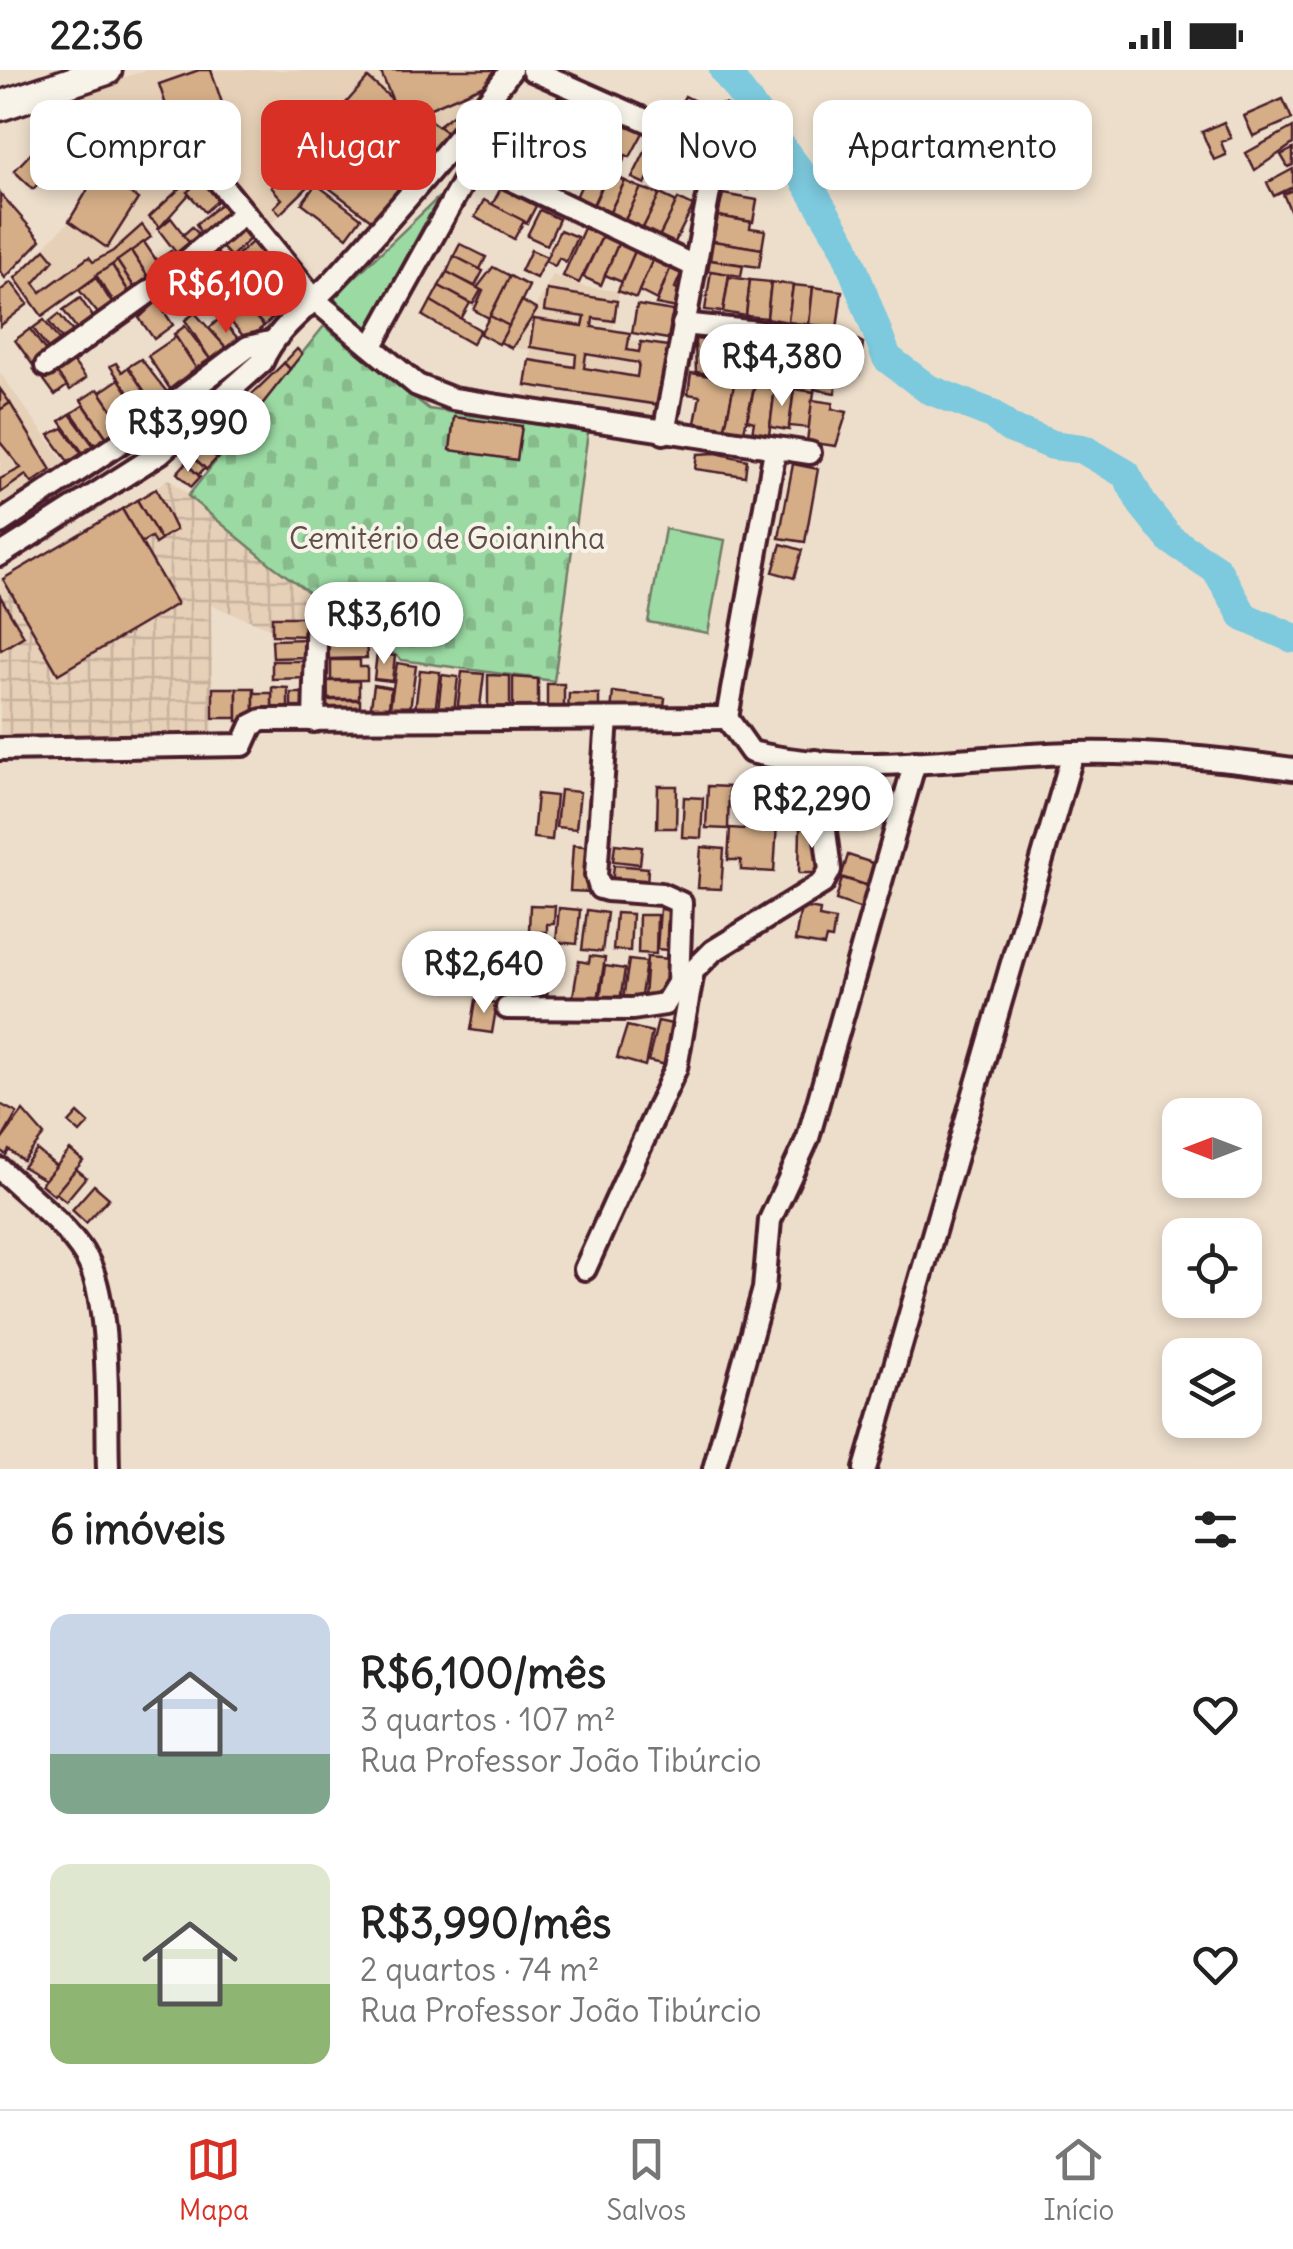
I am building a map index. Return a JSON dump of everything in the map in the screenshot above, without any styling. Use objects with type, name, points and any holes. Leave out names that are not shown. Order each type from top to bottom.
[{"type":"main road","points":[[0,106],[107,70]]},
{"type":"street","points":[[0,555],[160,453],[262,362],[270,342],[316,301],[451,150],[511,70]]},
{"type":"street","points":[[532,70],[642,118]]},
{"type":"street","points":[[451,150],[456,153]]},
{"type":"street","points":[[226,190],[316,301],[373,344],[416,385],[437,395],[810,454]]},
{"type":"street","points":[[373,344],[458,190]]},
{"type":"street","points":[[533,190],[692,265]]},
{"type":"street","points":[[664,433],[707,190]]},
{"type":"street","points":[[46,366],[152,290],[244,213]]},
{"type":"street","points":[[683,324],[833,340]]},
{"type":"street","points":[[0,523],[126,438],[248,347],[270,342]]},
{"type":"street","points":[[774,450],[727,718],[751,752],[816,761],[915,762],[1073,753],[1152,754],[1293,769]]},
{"type":"street","points":[[314,721],[317,604]]},
{"type":"street","points":[[0,749],[243,745],[254,722],[273,720],[727,718]]},
{"type":"street","points":[[507,1008],[657,1007],[676,991],[681,902],[661,894],[607,890],[597,882],[607,719]]},
{"type":"street","points":[[865,1469],[1028,896],[1073,753]]},
{"type":"street","points":[[585,1269],[676,1068],[693,971],[713,951],[822,883],[830,870],[816,761]]},
{"type":"street","points":[[714,1469],[764,1289],[770,1220],[808,1138],[915,762]]},
{"type":"street","points":[[0,1169],[79,1247],[92,1270],[100,1310],[108,1469]]},
{"type":"shaded area","points":[[146,70],[499,70],[478,100],[456,100],[453,137],[436,125],[436,100],[261,100],[261,190],[300,190],[269,227],[238,190],[241,190],[241,100],[60,100]]},
{"type":"shaded area","points":[[193,190],[151,237],[42,316],[15,278],[69,221],[87,191]]},
{"type":"shaded area","points":[[553,275],[585,287],[619,291],[613,330],[630,333],[629,340],[668,346],[658,417],[524,399],[530,350],[512,348]]},
{"type":"shaded area","points":[[0,373],[66,464],[0,509]]},
{"type":"shaded area","points":[[169,479],[312,593],[312,617],[273,617],[272,629],[211,605],[213,743],[0,742],[0,581]]},
{"type":"green space","points":[[439,197],[368,328],[333,298]]},
{"type":"green space","name":"Cemitério de Goianinha","points":[[324,326],[429,409],[588,432],[554,681],[402,660],[273,566],[188,496]]},
{"type":"green space","points":[[665,529],[725,540],[708,633],[648,622]]},
{"type":"building","points":[[199,70],[211,70],[221,100],[164,100],[159,84]]},
{"type":"building","points":[[380,70],[499,70],[491,82],[436,106],[436,100],[392,99]]},
{"type":"building","points":[[368,78],[392,99],[391,100],[349,100]]},
{"type":"building","points":[[1283,99],[1292,119],[1253,136],[1244,116]]},
{"type":"building","points":[[456,112],[453,137],[438,126]]},
{"type":"building","points":[[622,117],[642,127],[630,157],[626,155],[622,164]]},
{"type":"building","points":[[1224,122],[1231,138],[1221,142],[1226,155],[1214,160],[1202,132]]},
{"type":"building","points":[[436,125],[453,137],[436,157]]},
{"type":"building","points":[[1293,127],[1293,144],[1255,170],[1246,153]]},
{"type":"building","points":[[1293,149],[1293,165],[1288,167],[1281,155]]},
{"type":"building","points":[[30,154],[30,186],[14,171]]},
{"type":"building","points":[[642,158],[642,183],[632,178]]},
{"type":"building","points":[[1293,169],[1293,187],[1274,196],[1267,183]]},
{"type":"building","points":[[625,181],[641,188],[625,220],[610,212]]},
{"type":"building","points":[[641,188],[660,194],[643,228],[625,220]]},
{"type":"building","points":[[126,190],[138,199],[107,248],[69,221],[87,191]]},
{"type":"building","points":[[178,190],[193,190],[160,227],[149,217]]},
{"type":"building","points":[[220,190],[224,195],[205,212],[187,192]]},
{"type":"building","points":[[274,190],[305,190],[280,214],[274,207],[282,199]]},
{"type":"building","points":[[312,190],[324,190],[361,218],[347,237],[302,203]]},
{"type":"building","points":[[332,190],[400,190],[408,196],[379,226]]},
{"type":"building","points":[[500,190],[505,190],[536,206],[527,223],[492,205]]},
{"type":"building","points":[[579,190],[600,190],[592,207],[575,199]]},
{"type":"building","points":[[601,190],[621,190],[610,212],[594,204]]},
{"type":"building","points":[[1293,190],[1293,211],[1291,212],[1283,194]]},
{"type":"building","points":[[0,193],[41,240],[5,278],[0,271]]},
{"type":"building","points":[[660,194],[677,202],[659,237],[643,228]]},
{"type":"building","points":[[723,194],[757,200],[753,222],[718,216]]},
{"type":"building","points":[[228,198],[239,212],[204,240],[196,224]]},
{"type":"building","points":[[678,199],[693,206],[674,244],[659,237]]},
{"type":"building","points":[[484,200],[524,221],[514,239],[475,217]]},
{"type":"building","points":[[540,210],[559,219],[547,245],[527,236]]},
{"type":"building","points":[[718,216],[751,222],[750,228],[765,230],[762,249],[713,241]]},
{"type":"building","points":[[171,218],[194,248],[181,259],[158,229]]},
{"type":"building","points":[[244,220],[256,233],[231,257],[219,244]]},
{"type":"building","points":[[142,225],[151,237],[42,316],[15,278],[45,249],[54,260],[34,283],[41,292],[89,257],[93,262],[113,251]]},
{"type":"building","points":[[192,227],[204,240],[194,248],[183,235]]},
{"type":"building","points":[[584,228],[603,235],[579,283],[563,276]]},
{"type":"building","points":[[560,230],[577,237],[566,262],[559,258],[555,266],[545,261]]},
{"type":"building","points":[[603,235],[619,242],[601,285],[583,277]]},
{"type":"building","points":[[259,236],[269,248],[245,269],[234,258]]},
{"type":"building","points":[[713,241],[762,249],[759,267],[710,260]]},
{"type":"building","points":[[144,242],[165,273],[152,283],[131,251]]},
{"type":"building","points":[[619,242],[636,249],[622,282],[605,275]]},
{"type":"building","points":[[460,244],[486,257],[480,269],[454,256]]},
{"type":"building","points":[[272,249],[303,289],[292,301],[258,262]]},
{"type":"building","points":[[636,249],[654,257],[636,298],[618,291]]},
{"type":"building","points":[[215,250],[237,280],[226,291],[200,264]]},
{"type":"building","points":[[531,250],[547,257],[536,278],[521,271]]},
{"type":"building","points":[[131,251],[152,283],[138,293],[117,261]]},
{"type":"building","points":[[171,251],[178,261],[166,270],[158,260]]},
{"type":"building","points":[[454,256],[483,271],[475,286],[447,272]]},
{"type":"building","points":[[654,257],[672,264],[657,300],[639,291]]},
{"type":"building","points":[[710,260],[743,265],[741,276],[708,271]]},
{"type":"building","points":[[117,261],[138,293],[132,297],[112,265]]},
{"type":"building","points":[[258,262],[292,301],[276,315],[242,277]]},
{"type":"building","points":[[200,264],[223,293],[210,305],[185,277]]},
{"type":"building","points":[[672,264],[683,269],[675,288],[679,290],[677,308],[656,304]]},
{"type":"building","points":[[112,265],[132,297],[117,307],[96,275]]},
{"type":"building","points":[[493,267],[510,276],[489,318],[474,310],[483,291],[477,288]]},
{"type":"building","points":[[711,271],[729,274],[723,312],[705,310]]},
{"type":"building","points":[[447,272],[481,290],[473,304],[439,286]]},
{"type":"building","points":[[510,276],[529,286],[509,326],[490,316]]},
{"type":"building","points":[[185,277],[207,301],[195,313],[173,288]]},
{"type":"building","points":[[242,277],[276,315],[264,326],[229,289]]},
{"type":"building","points":[[729,277],[750,280],[746,316],[723,312]]},
{"type":"building","points":[[96,278],[115,308],[101,317],[79,290]]},
{"type":"building","points":[[750,280],[771,282],[767,318],[746,316]]},
{"type":"building","points":[[11,282],[28,304],[0,326],[0,291]]},
{"type":"building","points":[[771,282],[793,285],[788,322],[767,318]]},
{"type":"building","points":[[793,285],[813,287],[809,325],[788,322]]},
{"type":"building","points":[[439,286],[470,303],[461,319],[431,301]]},
{"type":"building","points":[[813,287],[842,291],[837,329],[809,325]]},
{"type":"building","points":[[547,290],[617,301],[614,321],[593,318],[592,327],[630,333],[627,350],[639,352],[641,342],[668,346],[660,405],[525,385],[529,360],[575,367],[576,354],[530,347],[534,319],[583,326],[585,317],[544,311]],"holes":[[[586,354],[639,363],[637,377],[584,368]]]},
{"type":"building","points":[[236,297],[264,326],[247,340],[220,310]]},
{"type":"building","points":[[80,298],[96,321],[80,333],[63,310]]},
{"type":"building","points":[[157,301],[173,325],[154,339],[139,318]]},
{"type":"building","points":[[431,301],[480,330],[472,344],[423,316]]},
{"type":"building","points":[[522,301],[537,310],[512,348],[500,342]]},
{"type":"building","points":[[637,305],[673,311],[668,339],[632,333]]},
{"type":"building","points":[[195,313],[231,353],[213,364],[185,320]]},
{"type":"building","points":[[59,314],[77,337],[66,345],[49,322]]},
{"type":"building","points":[[490,316],[509,326],[499,344],[480,334]]},
{"type":"building","points":[[220,318],[242,343],[231,353],[209,328]]},
{"type":"building","points":[[44,320],[63,346],[52,355],[33,328]]},
{"type":"building","points":[[185,326],[210,359],[196,368],[174,334]]},
{"type":"building","points":[[30,329],[50,357],[35,368],[15,340]]},
{"type":"building","points":[[843,332],[863,343],[859,374],[839,366]]},
{"type":"building","points":[[176,337],[196,368],[170,389],[148,356]]},
{"type":"building","points":[[721,338],[741,341],[735,380],[715,377]]},
{"type":"building","points":[[695,339],[720,342],[715,375],[696,372]]},
{"type":"building","points":[[741,341],[761,344],[755,383],[735,380]]},
{"type":"building","points":[[761,344],[779,347],[773,387],[755,385]]},
{"type":"building","points":[[297,349],[302,354],[290,369],[284,363]]},
{"type":"building","points":[[778,353],[798,355],[795,381],[775,378]]},
{"type":"building","points":[[819,353],[840,359],[835,393],[814,389]]},
{"type":"building","points":[[798,355],[818,358],[814,392],[794,389]]},
{"type":"building","points":[[71,359],[86,378],[70,390],[55,371]]},
{"type":"building","points":[[141,359],[170,396],[155,407],[128,367]]},
{"type":"building","points":[[116,363],[122,372],[128,367],[155,407],[142,414],[110,366]]},
{"type":"building","points":[[284,363],[290,369],[260,407],[250,396]]},
{"type":"building","points":[[55,371],[67,386],[55,395],[44,380]]},
{"type":"building","points":[[691,373],[735,380],[725,428],[695,423],[700,396],[688,394]]},
{"type":"building","points":[[119,379],[142,414],[123,426],[100,392]]},
{"type":"building","points":[[735,380],[755,383],[744,431],[725,428]]},
{"type":"building","points":[[755,385],[775,388],[769,435],[752,433],[754,422],[747,420]]},
{"type":"building","points":[[775,388],[794,389],[789,430],[770,427]]},
{"type":"building","points":[[0,389],[10,403],[0,410]]},
{"type":"building","points":[[98,389],[123,426],[107,438],[81,400]]},
{"type":"building","points":[[794,389],[814,392],[809,428],[789,426]]},
{"type":"building","points":[[250,396],[260,407],[247,423],[234,410]]},
{"type":"building","points":[[812,400],[833,403],[832,409],[847,412],[836,446],[807,442]]},
{"type":"building","points":[[10,403],[51,470],[32,483],[26,475],[0,493],[0,479],[21,468],[0,442],[0,410]]},
{"type":"building","points":[[84,405],[107,438],[95,446],[72,413]]},
{"type":"building","points":[[234,410],[247,423],[236,437],[221,423]]},
{"type":"building","points":[[70,414],[93,445],[83,453],[60,421]]},
{"type":"building","points":[[454,417],[522,426],[517,460],[450,450]]},
{"type":"building","points":[[221,423],[236,437],[227,448],[211,434]]},
{"type":"building","points":[[63,428],[82,454],[69,463],[49,435]]},
{"type":"building","points":[[211,434],[227,448],[218,459],[202,445]]},
{"type":"building","points":[[202,445],[217,458],[206,470],[192,456]]},
{"type":"building","points":[[716,453],[747,460],[745,476],[695,469],[697,454]]},
{"type":"building","points":[[192,456],[205,468],[198,475],[186,463]]},
{"type":"building","points":[[186,463],[200,477],[191,487],[177,473]]},
{"type":"building","points":[[793,464],[818,469],[805,542],[779,538]]},
{"type":"building","points":[[156,489],[176,530],[160,539],[137,500]]},
{"type":"building","points":[[137,500],[161,540],[155,544],[151,537],[141,543],[122,509]]},
{"type":"building","points":[[122,509],[177,604],[58,674],[3,579]]},
{"type":"building","points":[[781,544],[802,550],[794,578],[773,572]]},
{"type":"building","points":[[0,596],[24,636],[1,650],[0,648]]},
{"type":"building","points":[[327,609],[349,624],[349,628],[328,628]]},
{"type":"building","points":[[272,617],[312,617],[312,636],[272,635]]},
{"type":"building","points":[[328,629],[356,629],[356,637],[366,636],[367,658],[329,659]]},
{"type":"building","points":[[308,639],[308,657],[273,658],[272,640]]},
{"type":"building","points":[[377,653],[395,656],[392,681],[374,679]]},
{"type":"building","points":[[331,660],[360,660],[360,667],[367,667],[367,680],[331,680]]},
{"type":"building","points":[[272,661],[311,661],[311,678],[272,679]]},
{"type":"building","points":[[397,663],[416,666],[410,709],[390,707]]},
{"type":"building","points":[[420,670],[440,672],[435,713],[415,710]]},
{"type":"building","points":[[462,672],[484,674],[479,715],[457,712]]},
{"type":"building","points":[[442,675],[458,677],[454,712],[438,710]]},
{"type":"building","points":[[488,675],[510,676],[510,711],[488,711]]},
{"type":"building","points":[[513,677],[538,679],[538,718],[513,719]]},
{"type":"building","points":[[327,681],[359,681],[359,699],[328,699]]},
{"type":"building","points":[[547,684],[564,684],[564,714],[547,714]]},
{"type":"building","points":[[374,685],[391,688],[388,715],[370,713]]},
{"type":"building","points":[[272,687],[288,688],[288,718],[272,718]]},
{"type":"building","points":[[213,688],[237,688],[237,718],[213,718]]},
{"type":"building","points":[[237,688],[254,688],[254,721],[237,721]]},
{"type":"building","points":[[613,692],[665,698],[663,717],[611,712]]},
{"type":"building","points":[[254,693],[272,693],[272,717],[254,717]]},
{"type":"building","points":[[291,693],[306,693],[306,718],[291,718]]},
{"type":"building","points":[[569,693],[599,694],[599,714],[568,713]]},
{"type":"building","points":[[326,700],[360,700],[360,719],[326,720]]},
{"type":"building","points":[[658,786],[677,786],[676,828],[657,828]]},
{"type":"building","points":[[708,786],[729,787],[728,829],[706,828]]},
{"type":"building","points":[[560,790],[580,792],[576,829],[556,827]]},
{"type":"building","points":[[537,794],[556,796],[552,840],[533,838]]},
{"type":"building","points":[[684,797],[703,798],[701,838],[682,837]]},
{"type":"building","points":[[745,821],[777,824],[774,872],[741,870],[741,860],[728,860],[730,828],[744,829]]},
{"type":"building","points":[[800,828],[824,828],[824,873],[799,873]]},
{"type":"building","points":[[615,844],[642,847],[640,864],[613,861]]},
{"type":"building","points":[[573,845],[593,847],[591,892],[570,891]]},
{"type":"building","points":[[701,847],[724,849],[721,889],[698,888]]},
{"type":"building","points":[[848,855],[879,865],[872,887],[841,877]]},
{"type":"building","points":[[614,865],[648,868],[647,886],[612,883]]},
{"type":"building","points":[[842,878],[872,887],[862,909],[836,900]]},
{"type":"building","points":[[530,905],[555,906],[554,924],[547,924],[547,932],[529,932]]},
{"type":"building","points":[[801,907],[820,910],[819,917],[835,920],[832,939],[826,938],[824,946],[795,941]]},
{"type":"building","points":[[559,908],[580,910],[577,944],[556,942]]},
{"type":"building","points":[[660,909],[681,910],[679,951],[657,949]]},
{"type":"building","points":[[587,910],[607,913],[602,952],[582,950]]},
{"type":"building","points":[[616,913],[632,914],[630,951],[613,950]]},
{"type":"building","points":[[639,915],[657,915],[656,954],[638,953]]},
{"type":"building","points":[[590,956],[605,958],[597,1006],[572,1002],[579,961],[589,963]]},
{"type":"building","points":[[647,957],[670,959],[667,1000],[644,998]]},
{"type":"building","points":[[629,960],[646,962],[640,1002],[623,999]]},
{"type":"building","points":[[605,966],[625,969],[620,1001],[600,997]]},
{"type":"building","points":[[533,974],[548,974],[547,1002],[531,1001]]},
{"type":"building","points":[[476,1000],[497,1003],[492,1033],[471,1030]]},
{"type":"building","points":[[658,1021],[681,1026],[672,1066],[648,1061]]},
{"type":"building","points":[[627,1026],[652,1032],[645,1066],[617,1058]]},
{"type":"building","points":[[0,1104],[17,1113],[1,1141],[0,1140]]},
{"type":"building","points":[[23,1111],[44,1135],[23,1161],[9,1150],[6,1155],[0,1150],[0,1142]]},
{"type":"building","points":[[78,1113],[89,1123],[80,1133],[69,1123]]},
{"type":"building","points":[[37,1150],[56,1166],[45,1180],[23,1167]]},
{"type":"building","points":[[70,1150],[83,1161],[54,1195],[41,1184]]},
{"type":"building","points":[[76,1169],[86,1177],[66,1201],[56,1193]]},
{"type":"building","points":[[94,1185],[109,1198],[86,1223],[72,1210]]},
{"type":"waterway","points":[[724,70],[802,175],[844,245],[887,358],[928,389],[992,414],[1009,428],[1053,445],[1083,449],[1126,474],[1142,504],[1170,539],[1217,570],[1244,617],[1293,638]]}]
